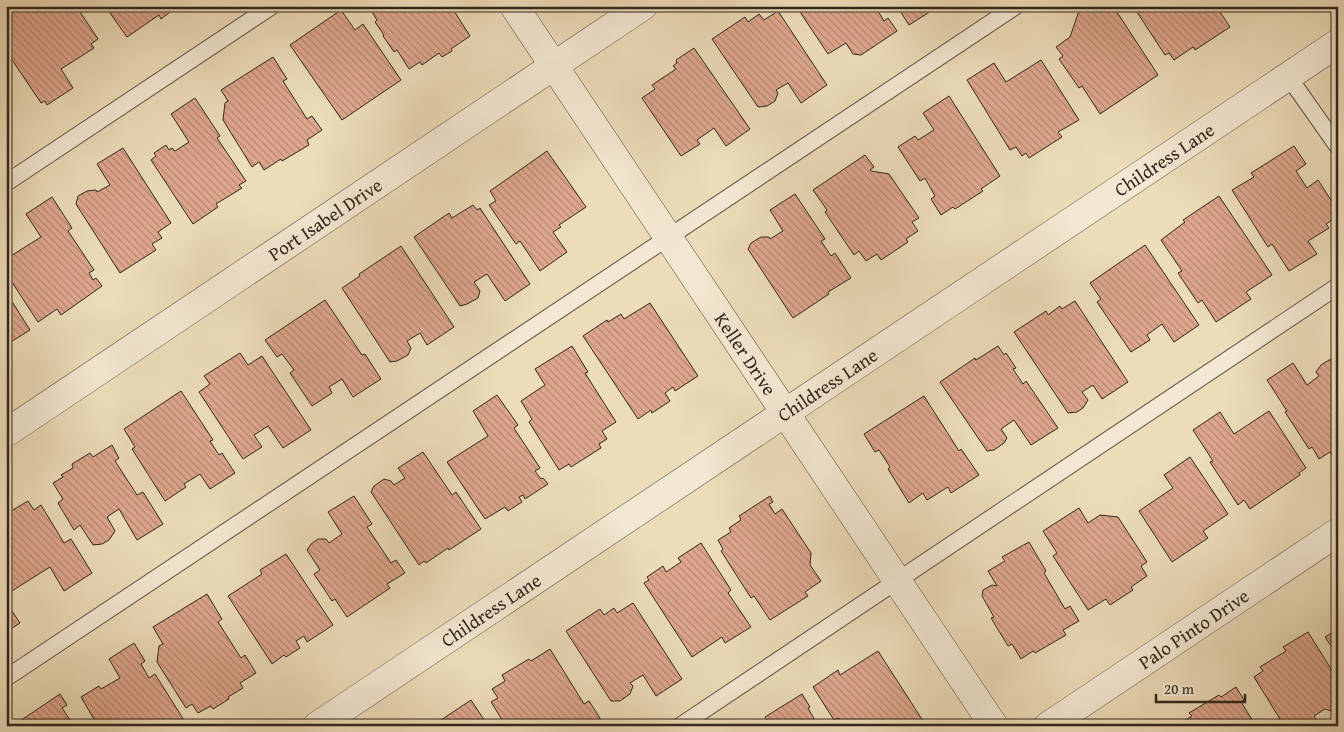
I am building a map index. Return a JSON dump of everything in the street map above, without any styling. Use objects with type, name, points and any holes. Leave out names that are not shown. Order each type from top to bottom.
[{"type":"street","name":"Keller Drive","points":[[514,6],[994,726]]},
{"type":"street","name":"Port Isabel Drive","points":[[6,433],[643,6]]},
{"type":"street","name":"Childress Lane","points":[[317,726],[1338,43]]},
{"type":"street","name":"Palo Pinto Drive","points":[[1048,726],[1338,532]]},
{"type":"lane","points":[[6,183],[272,6]]},
{"type":"lane","points":[[6,678],[1016,6]]},
{"type":"lane","points":[[1288,76],[1338,147]]},
{"type":"lane","points":[[680,726],[1338,286]]},
{"type":"building","points":[[6,6],[76,6],[98,39],[91,44],[94,48],[61,69],[73,88],[47,105],[45,101],[41,103],[6,51]]},
{"type":"building","points":[[105,6],[178,6],[161,19],[159,15],[127,37]]},
{"type":"building","points":[[368,6],[451,6],[470,36],[442,57],[439,53],[422,65],[420,62],[409,69],[397,50],[394,52],[383,36],[375,22],[377,20]]},
{"type":"building","points":[[796,6],[875,6],[884,21],[888,18],[897,31],[861,55],[853,54],[846,43],[828,54]]},
{"type":"building","points":[[897,6],[939,6],[909,25]]},
{"type":"building","points":[[1087,6],[1113,6],[1158,75],[1100,114],[1082,86],[1079,88],[1059,59],[1063,56],[1056,47],[1070,37],[1079,11]]},
{"type":"building","points":[[1133,6],[1216,6],[1230,27],[1195,50],[1193,47],[1174,60],[1169,53],[1165,55]]},
{"type":"building","points":[[341,10],[355,30],[363,24],[401,80],[342,120],[290,45]]},
{"type":"building","points":[[778,11],[827,85],[801,103],[788,83],[776,90],[778,93],[775,101],[767,106],[758,107],[712,39],[745,17],[748,22],[759,14],[764,20]]},
{"type":"building","points":[[694,48],[750,129],[726,146],[714,128],[697,140],[700,144],[681,156],[642,98],[655,89],[652,85],[676,69],[673,66],[677,63],[676,60]]},
{"type":"building","points":[[273,57],[287,79],[283,81],[307,119],[312,116],[322,130],[307,140],[309,145],[264,170],[259,162],[252,167],[223,120],[225,103],[228,101],[221,90]]},
{"type":"building","points":[[1041,60],[1079,120],[1058,132],[1062,137],[1029,158],[1026,153],[1022,156],[1016,147],[1010,150],[967,80],[994,63],[1006,82]]},
{"type":"building","points":[[949,96],[1000,176],[981,189],[983,191],[955,209],[953,207],[941,215],[931,199],[935,196],[925,178],[920,181],[898,147],[915,136],[918,140],[934,130],[923,113]]},
{"type":"building","points":[[195,98],[220,136],[217,138],[246,181],[239,185],[242,188],[216,204],[218,207],[193,224],[151,160],[156,156],[154,153],[166,145],[169,150],[172,148],[175,151],[189,142],[171,114]]},
{"type":"building","points":[[1294,146],[1306,164],[1296,171],[1307,188],[1318,180],[1338,211],[1338,216],[1326,224],[1329,228],[1308,241],[1317,254],[1289,271],[1272,244],[1268,247],[1232,190],[1254,177],[1251,173]]},
{"type":"building","points":[[123,148],[171,223],[158,232],[162,238],[152,244],[156,250],[120,273],[76,204],[78,196],[87,191],[96,190],[97,192],[110,185],[97,164]]},
{"type":"building","points":[[547,151],[586,207],[559,225],[561,227],[553,232],[567,252],[540,271],[520,241],[516,244],[489,205],[496,201],[490,191]]},
{"type":"building","points":[[865,155],[874,167],[870,170],[889,174],[919,218],[912,222],[918,231],[906,239],[908,242],[881,260],[877,254],[866,261],[859,251],[854,255],[825,212],[827,210],[813,190]]},
{"type":"building","points":[[795,194],[825,239],[821,241],[831,256],[835,253],[851,278],[828,292],[829,294],[793,318],[748,249],[751,243],[761,237],[769,237],[770,239],[783,231],[770,210]]},
{"type":"building","points":[[1219,196],[1272,275],[1246,292],[1251,299],[1216,322],[1202,300],[1198,303],[1178,273],[1182,271],[1161,240],[1185,222],[1183,220]]},
{"type":"building","points":[[52,197],[72,228],[68,231],[94,270],[89,273],[93,280],[96,278],[102,286],[61,315],[57,309],[38,322],[6,273],[6,259],[41,237],[26,214]]},
{"type":"building","points":[[473,205],[477,210],[480,208],[530,284],[505,301],[487,274],[474,282],[480,291],[478,298],[460,306],[414,237],[449,213],[452,218]]},
{"type":"building","points":[[1145,245],[1199,325],[1174,342],[1162,324],[1147,335],[1150,340],[1131,352],[1097,302],[1101,299],[1090,283]]},
{"type":"building","points":[[401,246],[454,327],[427,345],[420,333],[407,341],[411,348],[408,355],[397,361],[390,362],[342,288],[360,276],[359,274]]},
{"type":"building","points":[[6,292],[30,330],[6,345]]},
{"type":"building","points":[[325,300],[362,355],[365,354],[381,379],[353,397],[342,379],[329,387],[332,393],[312,406],[290,373],[294,370],[282,354],[277,357],[265,340]]},
{"type":"building","points":[[1075,301],[1128,382],[1102,399],[1093,385],[1082,392],[1088,400],[1083,408],[1077,412],[1068,413],[1014,332],[1046,311],[1048,315],[1060,306],[1062,309]]},
{"type":"building","points":[[650,303],[698,376],[675,391],[673,387],[665,393],[670,401],[652,413],[651,410],[638,419],[583,336],[607,320],[608,322],[621,314],[624,319]]},
{"type":"building","points":[[572,346],[588,372],[585,373],[616,422],[602,431],[607,439],[599,444],[601,448],[571,467],[569,464],[559,470],[529,422],[532,419],[521,401],[545,385],[535,369]]},
{"type":"building","points":[[998,346],[1004,355],[1006,353],[1016,368],[1013,369],[1023,384],[1026,381],[1058,428],[1031,445],[1014,420],[1001,429],[1007,438],[1004,443],[994,450],[987,451],[940,382],[975,358],[976,360]]},
{"type":"building","points":[[240,353],[248,365],[262,356],[311,430],[283,448],[268,426],[254,435],[262,447],[243,459],[199,392],[210,384],[204,376]]},
{"type":"building","points":[[1337,359],[1338,451],[1332,455],[1330,452],[1319,459],[1312,447],[1309,449],[1267,380],[1293,363],[1307,385],[1319,376],[1316,372],[1321,365],[1329,360]]},
{"type":"building","points":[[181,391],[213,440],[210,441],[219,455],[222,453],[235,473],[210,489],[200,474],[184,484],[186,487],[165,501],[132,449],[135,447],[124,429]]},
{"type":"building","points":[[497,395],[518,425],[514,428],[540,468],[535,471],[548,484],[525,499],[523,495],[519,497],[522,502],[508,511],[505,507],[485,519],[447,462],[488,436],[473,411]]},
{"type":"building","points":[[924,396],[959,451],[961,449],[979,475],[951,493],[948,487],[927,500],[923,493],[909,503],[888,469],[890,467],[879,450],[875,452],[864,434]]},
{"type":"building","points":[[1269,411],[1306,468],[1299,473],[1300,475],[1250,509],[1244,500],[1238,505],[1210,462],[1213,461],[1193,430],[1220,412],[1234,434]]},
{"type":"building","points":[[112,445],[119,458],[115,461],[137,495],[143,492],[163,524],[137,540],[119,509],[107,517],[115,531],[109,540],[102,544],[93,545],[80,525],[74,530],[58,503],[63,499],[53,483],[63,477],[61,475],[73,468],[72,464],[90,453],[93,457]]},
{"type":"building","points":[[423,452],[452,495],[456,492],[481,529],[449,550],[448,548],[426,563],[424,561],[419,565],[371,492],[374,486],[384,479],[391,481],[394,485],[405,478],[398,468]]},
{"type":"building","points":[[1190,457],[1228,514],[1203,531],[1208,538],[1172,562],[1139,511],[1173,488],[1164,475]]},
{"type":"building","points":[[354,496],[372,524],[367,527],[391,563],[396,560],[405,573],[387,584],[390,588],[347,617],[335,599],[332,601],[314,574],[320,570],[307,550],[318,539],[326,539],[329,543],[342,534],[328,512]]},
{"type":"building","points":[[770,496],[773,502],[769,504],[775,514],[782,509],[811,553],[810,565],[821,581],[805,592],[808,596],[770,620],[754,596],[751,598],[721,551],[723,549],[718,540],[731,532],[729,528],[741,520],[739,516]]},
{"type":"building","points":[[28,501],[34,510],[41,505],[64,543],[71,539],[92,573],[64,591],[50,567],[7,594],[6,592],[6,514]]},
{"type":"building","points":[[1079,508],[1088,523],[1100,515],[1118,517],[1147,562],[1141,566],[1147,576],[1131,587],[1133,590],[1110,605],[1106,599],[1088,610],[1053,556],[1057,553],[1043,531]]},
{"type":"building","points":[[1029,542],[1065,609],[1070,606],[1079,621],[1063,630],[1066,635],[1021,659],[1012,644],[1008,646],[991,618],[994,617],[982,596],[983,590],[992,585],[997,586],[988,571],[1005,561],[1002,557]]},
{"type":"building","points":[[701,543],[731,590],[728,593],[751,627],[725,643],[722,637],[692,657],[644,583],[649,580],[647,577],[663,566],[666,572],[681,562],[678,558]]},
{"type":"building","points":[[286,554],[333,625],[307,642],[304,636],[296,641],[300,648],[286,657],[284,655],[272,664],[228,596],[262,574],[260,570]]},
{"type":"building","points":[[207,594],[222,619],[218,622],[241,658],[245,655],[256,673],[240,683],[243,688],[228,697],[229,699],[213,709],[211,706],[198,713],[192,704],[186,708],[157,662],[159,646],[163,644],[153,627]]},
{"type":"building","points":[[6,602],[20,623],[6,632]]},
{"type":"building","points":[[633,603],[682,679],[656,696],[643,675],[630,683],[633,686],[630,694],[620,701],[611,701],[566,631],[600,609],[604,615],[614,608],[617,613]]},
{"type":"building","points":[[1338,629],[1338,656],[1325,637]]},
{"type":"building","points":[[1308,632],[1338,680],[1338,710],[1334,712],[1325,709],[1314,716],[1320,726],[1275,726],[1274,724],[1280,719],[1254,677],[1263,671],[1260,667],[1286,651],[1283,647]]},
{"type":"building","points":[[134,643],[145,661],[141,664],[149,678],[155,674],[187,725],[98,726],[81,697],[99,686],[101,689],[120,678],[109,659]]},
{"type":"building","points":[[550,649],[584,704],[589,701],[605,726],[506,726],[491,702],[498,698],[492,689],[505,681],[502,675],[529,659],[531,661]]},
{"type":"building","points":[[878,651],[925,724],[923,726],[844,726],[839,718],[834,720],[813,687],[838,670],[840,675]]},
{"type":"building","points":[[1236,687],[1244,700],[1241,702],[1256,726],[1176,726],[1192,716],[1189,713]]},
{"type":"building","points":[[60,694],[67,705],[62,708],[74,726],[23,726],[20,721]]},
{"type":"building","points":[[802,694],[818,726],[765,726],[769,723],[765,717]]},
{"type":"building","points":[[471,700],[488,726],[432,726]]}]
